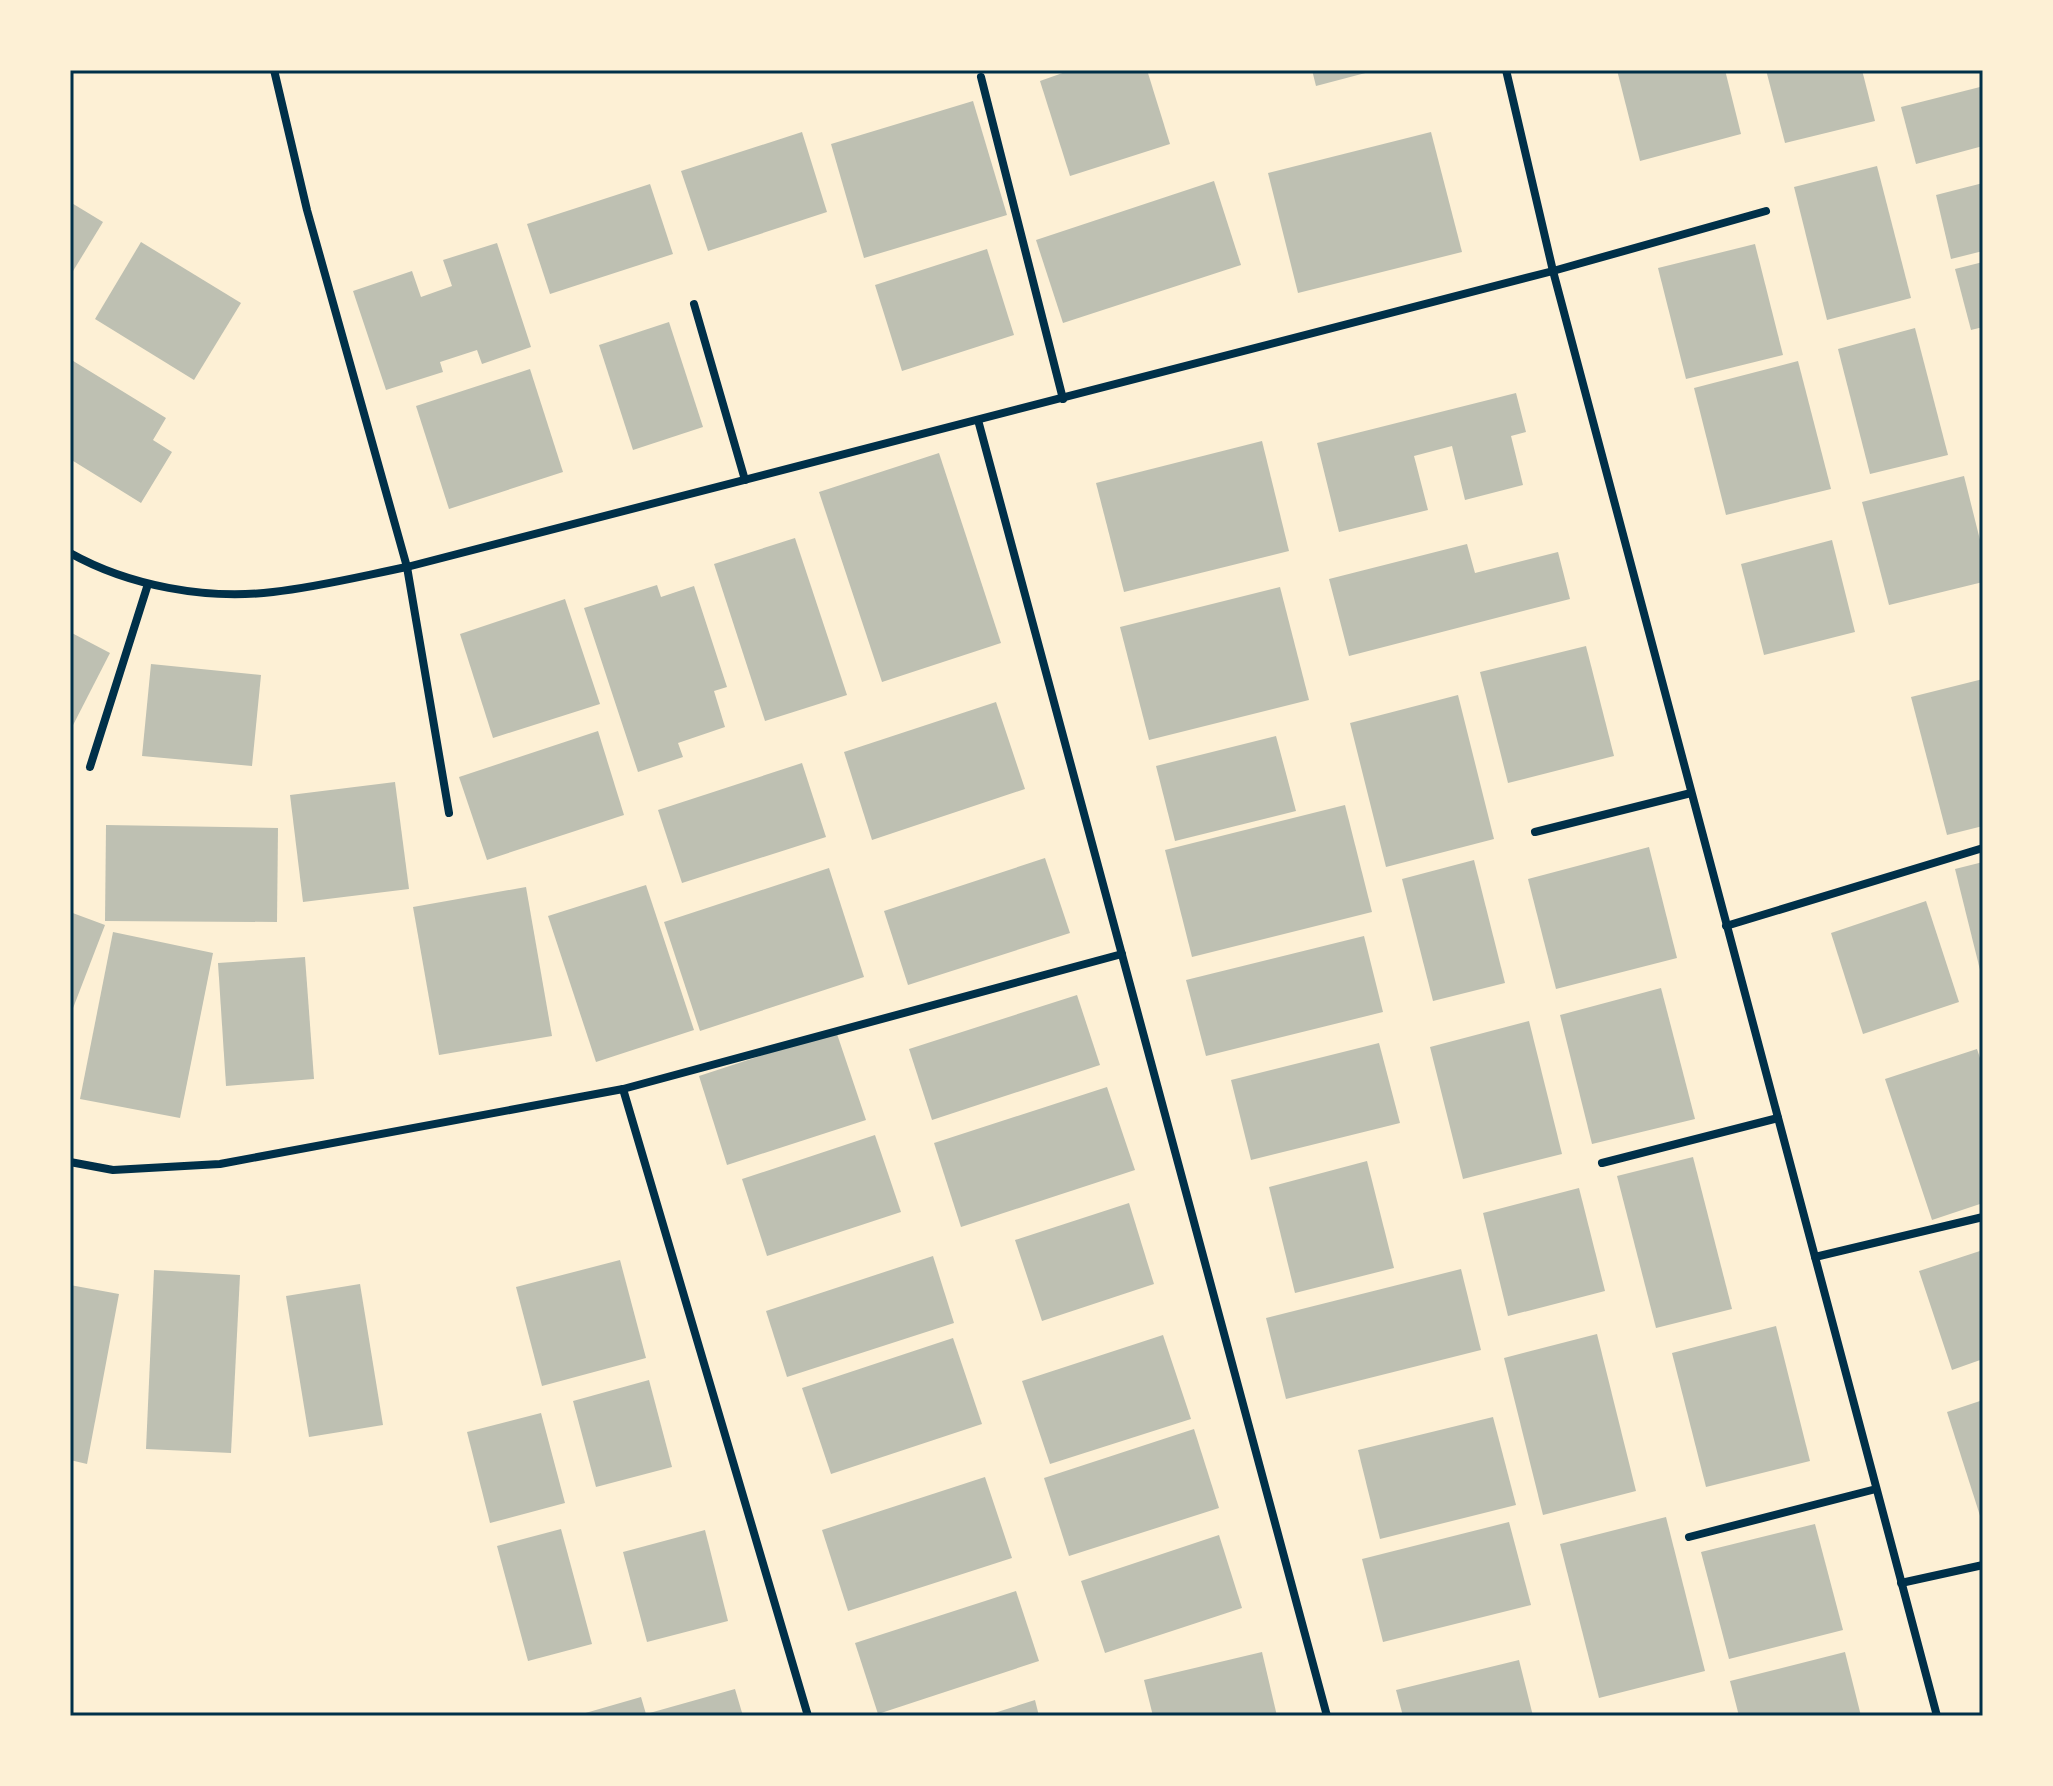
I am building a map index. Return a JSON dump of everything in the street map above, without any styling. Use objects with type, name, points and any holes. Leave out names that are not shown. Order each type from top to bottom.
[{"type":"street","points":[[274,70],[307,210],[407,567],[449,813]]},
{"type":"street","points":[[1506,70],[1553,271],[1937,1716]]},
{"type":"street","points":[[981,77],[1063,399]]},
{"type":"street","points":[[70,553],[148,584],[211,595],[272,592],[407,567],[1553,271],[1766,211]]},
{"type":"street","points":[[694,304],[745,480]]},
{"type":"street","points":[[978,420],[1327,1716]]},
{"type":"street","points":[[90,767],[148,584]]},
{"type":"street","points":[[1535,832],[1691,793]]},
{"type":"street","points":[[1726,926],[1983,848]]},
{"type":"street","points":[[70,1162],[113,1170],[220,1164],[623,1089],[1122,954]]},
{"type":"street","points":[[623,1089],[808,1716]]},
{"type":"street","points":[[1602,1163],[1778,1118]]},
{"type":"street","points":[[1815,1257],[1983,1217]]},
{"type":"street","points":[[1689,1537],[1876,1489]]},
{"type":"street","points":[[1901,1583],[1983,1565]]},
{"type":"building","points":[[1071,70],[1147,70],[1170,144],[1070,176],[1040,81]]},
{"type":"building","points":[[1312,70],[1373,70],[1373,71],[1316,86]]},
{"type":"building","points":[[1617,70],[1725,70],[1741,134],[1640,161]]},
{"type":"building","points":[[1766,70],[1862,70],[1875,121],[1785,143]]},
{"type":"building","points":[[1980,87],[1983,146],[1916,164],[1901,107]]},
{"type":"building","points":[[973,101],[1007,215],[864,258],[831,144]]},
{"type":"building","points":[[802,132],[827,212],[708,251],[681,171]]},
{"type":"building","points":[[1431,132],[1462,252],[1298,293],[1268,173]]},
{"type":"building","points":[[1877,166],[1911,298],[1827,320],[1794,187]]},
{"type":"building","points":[[1214,181],[1241,265],[1063,323],[1036,240]]},
{"type":"building","points":[[1983,183],[1983,251],[1951,259],[1936,195]]},
{"type":"building","points":[[650,184],[673,254],[550,294],[527,224]]},
{"type":"building","points":[[70,202],[103,222],[70,276]]},
{"type":"building","points":[[141,242],[241,303],[194,380],[95,319]]},
{"type":"building","points":[[497,243],[531,347],[482,364],[477,350],[440,362],[443,372],[386,390],[353,291],[412,271],[421,297],[452,286],[443,260]]},
{"type":"building","points":[[1755,244],[1783,355],[1686,379],[1658,268]]},
{"type":"building","points":[[987,249],[1014,335],[902,371],[875,285]]},
{"type":"building","points":[[1983,262],[1983,327],[1971,330],[1955,269]]},
{"type":"building","points":[[669,322],[703,427],[633,450],[599,345]]},
{"type":"building","points":[[1915,328],[1948,455],[1870,474],[1838,349]]},
{"type":"building","points":[[70,359],[166,418],[153,440],[172,452],[141,503],[70,459]]},
{"type":"building","points":[[1798,361],[1831,489],[1726,515],[1694,388]]},
{"type":"building","points":[[530,369],[563,472],[449,509],[416,406]]},
{"type":"building","points":[[1516,393],[1526,432],[1511,436],[1523,485],[1465,500],[1452,446],[1414,456],[1428,510],[1339,532],[1317,443]]},
{"type":"building","points":[[1262,441],[1289,551],[1124,592],[1096,483]]},
{"type":"building","points":[[939,453],[1001,643],[882,682],[819,492]]},
{"type":"building","points":[[1964,476],[1983,552],[1983,582],[1889,605],[1862,502]]},
{"type":"building","points":[[795,538],[847,695],[765,721],[714,564]]},
{"type":"building","points":[[1832,540],[1855,632],[1764,655],[1741,564]]},
{"type":"building","points":[[1467,544],[1475,573],[1558,552],[1570,599],[1349,656],[1329,579]]},
{"type":"building","points":[[657,585],[661,597],[694,586],[727,687],[714,691],[725,727],[678,743],[683,757],[638,772],[584,608]]},
{"type":"building","points":[[1280,587],[1309,700],[1149,740],[1120,627]]},
{"type":"building","points":[[565,599],[600,704],[493,738],[460,634]]},
{"type":"building","points":[[70,632],[110,653],[70,731]]},
{"type":"building","points":[[1586,646],[1614,756],[1508,783],[1480,672]]},
{"type":"building","points":[[151,664],[261,675],[252,766],[142,756]]},
{"type":"building","points":[[1983,679],[1983,826],[1947,835],[1911,697]]},
{"type":"building","points":[[1458,695],[1494,839],[1386,867],[1350,723]]},
{"type":"building","points":[[996,702],[1025,789],[872,840],[844,752]]},
{"type":"building","points":[[598,731],[624,815],[487,860],[459,777]]},
{"type":"building","points":[[1276,736],[1296,811],[1175,841],[1156,766]]},
{"type":"building","points":[[802,763],[826,837],[682,883],[658,810]]},
{"type":"building","points":[[395,782],[409,889],[303,902],[290,795]]},
{"type":"building","points":[[1345,805],[1372,912],[1192,957],[1165,850]]},
{"type":"building","points":[[106,825],[278,828],[277,922],[105,921]]},
{"type":"building","points":[[1649,847],[1677,958],[1556,989],[1528,879]]},
{"type":"building","points":[[1045,858],[1070,933],[908,985],[884,911]]},
{"type":"building","points":[[1474,860],[1505,983],[1433,1001],[1402,879]]},
{"type":"building","points":[[1983,862],[1983,978],[1982,978],[1955,869]]},
{"type":"building","points":[[829,868],[864,977],[700,1031],[664,922]]},
{"type":"building","points":[[646,885],[694,1030],[596,1062],[548,916]]},
{"type":"building","points":[[526,887],[552,1036],[439,1055],[413,907]]},
{"type":"building","points":[[1926,901],[1959,1002],[1863,1034],[1831,933]]},
{"type":"building","points":[[70,912],[105,925],[70,1016]]},
{"type":"building","points":[[113,932],[213,953],[180,1118],[80,1099]]},
{"type":"building","points":[[1364,936],[1383,1012],[1206,1056],[1186,980]]},
{"type":"building","points":[[305,957],[314,1079],[226,1086],[218,963]]},
{"type":"building","points":[[1661,988],[1695,1119],[1592,1144],[1560,1015]]},
{"type":"building","points":[[1077,995],[1100,1065],[932,1120],[909,1049]]},
{"type":"building","points":[[1529,1021],[1562,1154],[1463,1179],[1430,1047]]},
{"type":"building","points":[[836,1031],[866,1120],[727,1165],[699,1076]]},
{"type":"building","points":[[1379,1043],[1400,1123],[1251,1160],[1231,1080]]},
{"type":"building","points":[[1977,1049],[1983,1067],[1983,1203],[1932,1220],[1885,1079]]},
{"type":"building","points":[[1107,1087],[1135,1170],[961,1227],[934,1143]]},
{"type":"building","points":[[875,1135],[901,1212],[767,1256],[742,1179]]},
{"type":"building","points":[[1693,1157],[1732,1309],[1656,1328],[1617,1176]]},
{"type":"building","points":[[1367,1161],[1394,1268],[1295,1293],[1269,1187]]},
{"type":"building","points":[[1579,1188],[1605,1291],[1508,1316],[1483,1213]]},
{"type":"building","points":[[1129,1203],[1154,1284],[1042,1321],[1015,1240]]},
{"type":"building","points":[[1983,1250],[1983,1359],[1952,1370],[1919,1271]]},
{"type":"building","points":[[933,1256],[954,1323],[787,1377],[766,1311]]},
{"type":"building","points":[[620,1260],[646,1358],[542,1386],[516,1287]]},
{"type":"building","points":[[1461,1269],[1481,1350],[1286,1399],[1266,1318]]},
{"type":"building","points":[[154,1270],[240,1275],[231,1453],[146,1449]]},
{"type":"building","points":[[360,1284],[383,1425],[309,1437],[286,1296]]},
{"type":"building","points":[[70,1285],[119,1294],[87,1464],[70,1460]]},
{"type":"building","points":[[1776,1326],[1810,1461],[1706,1487],[1672,1353]]},
{"type":"building","points":[[1597,1334],[1636,1491],[1543,1515],[1504,1358]]},
{"type":"building","points":[[1163,1335],[1191,1419],[1050,1464],[1022,1381]]},
{"type":"building","points":[[953,1338],[982,1424],[831,1474],[802,1388]]},
{"type":"building","points":[[649,1380],[672,1467],[596,1487],[573,1401]]},
{"type":"building","points":[[1983,1400],[1983,1522],[1982,1522],[1947,1412]]},
{"type":"building","points":[[541,1413],[565,1503],[490,1523],[467,1432]]},
{"type":"building","points":[[1493,1417],[1516,1505],[1380,1539],[1358,1450]]},
{"type":"building","points":[[1194,1429],[1219,1508],[1069,1556],[1044,1478]]},
{"type":"building","points":[[985,1477],[1012,1558],[848,1611],[822,1530]]},
{"type":"building","points":[[1666,1517],[1705,1671],[1599,1698],[1560,1544]]},
{"type":"building","points":[[1509,1522],[1531,1605],[1383,1642],[1362,1559]]},
{"type":"building","points":[[1815,1524],[1843,1630],[1729,1659],[1701,1552]]},
{"type":"building","points":[[561,1529],[592,1644],[528,1661],[497,1546]]},
{"type":"building","points":[[705,1530],[728,1621],[647,1642],[623,1552]]},
{"type":"building","points":[[1219,1535],[1242,1608],[1105,1653],[1081,1581]]},
{"type":"building","points":[[1016,1591],[1039,1661],[878,1714],[855,1643]]},
{"type":"building","points":[[1262,1652],[1277,1716],[1153,1716],[1144,1680]]},
{"type":"building","points":[[1845,1652],[1861,1716],[1739,1716],[1730,1681]]},
{"type":"building","points":[[1519,1660],[1533,1716],[1403,1716],[1396,1690]]},
{"type":"building","points":[[735,1689],[743,1716],[575,1716],[641,1697],[646,1714]]},
{"type":"building","points":[[1035,1700],[1039,1716],[988,1716],[988,1715]]}]
